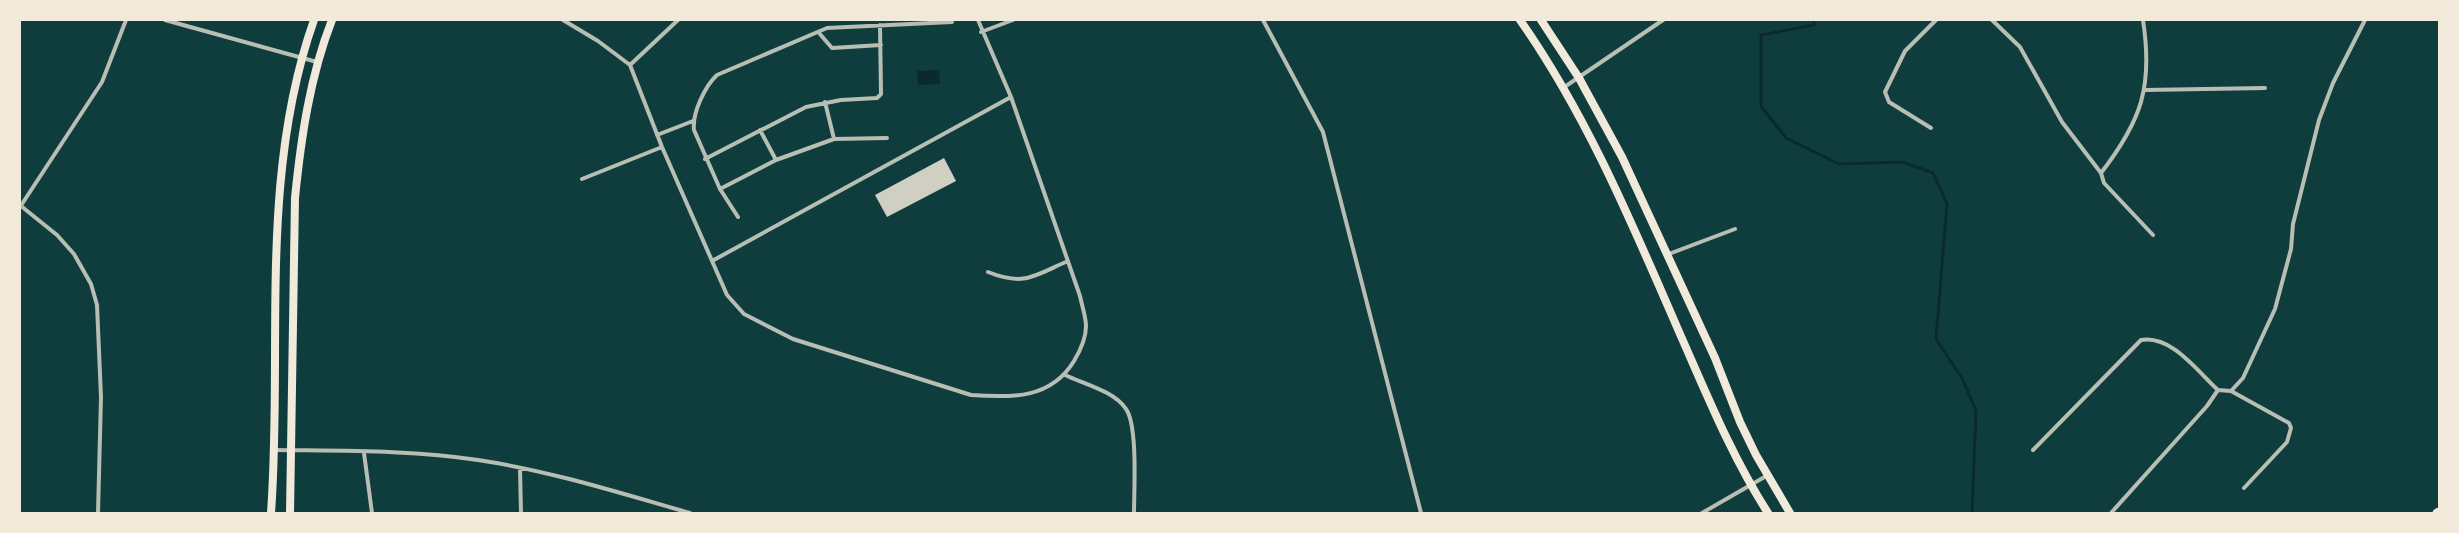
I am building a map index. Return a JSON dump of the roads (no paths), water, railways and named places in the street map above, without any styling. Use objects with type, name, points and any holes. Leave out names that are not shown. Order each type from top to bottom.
[{"type":"main road","points":[[271,513],[275,450],[274,311],[281,160],[301,57],[314,20]]},
{"type":"main road","points":[[290,513],[295,198],[300,148],[317,62],[332,20]]},
{"type":"main road","points":[[1520,20],[1564,88],[1605,166],[1750,485],[1768,513]]},
{"type":"main road","points":[[1541,20],[1579,78],[1622,158],[1657,232],[1665,255],[1714,358],[1740,422],[1790,513]]},
{"type":"street","points":[[98,513],[101,397],[97,305],[91,284],[74,254],[57,235],[20,207],[102,82],[126,20]]},
{"type":"street","points":[[165,20],[317,62]]},
{"type":"street","points":[[563,20],[598,41],[630,65],[662,147],[727,295],[744,314],[770,328],[800,341],[971,395],[1000,397],[1029,393],[1050,387],[1065,375],[1080,350],[1086,326],[1080,296],[1011,97],[978,20]]},
{"type":"street","points":[[630,65],[678,20]]},
{"type":"street","points":[[982,32],[1013,20]]},
{"type":"street","points":[[1263,20],[1323,132],[1421,513]]},
{"type":"street","points":[[1564,88],[1663,20]]},
{"type":"street","points":[[1931,128],[1889,102],[1885,92],[1905,51],[1936,20]]},
{"type":"street","points":[[1992,20],[2020,47],[2062,122],[2101,173],[2104,183],[2153,235]]},
{"type":"street","points":[[2101,173],[2118,151],[2139,112],[2145,90],[2148,53],[2143,20]]},
{"type":"street","points":[[2231,391],[2243,378],[2275,309],[2291,249],[2293,224],[2319,120],[2332,83],[2365,20]]},
{"type":"street","points":[[738,217],[720,189],[705,158],[694,130],[693,120],[712,79],[717,75],[819,33],[827,28],[952,22]]},
{"type":"street","points":[[705,158],[806,107],[826,102],[877,98],[881,94],[880,25]]},
{"type":"street","points":[[819,33],[832,48],[881,45]]},
{"type":"street","points":[[2145,90],[2265,88]]},
{"type":"street","points":[[712,261],[1011,97]]},
{"type":"street","points":[[826,102],[834,139]]},
{"type":"street","points":[[657,135],[693,120]]},
{"type":"street","points":[[760,130],[776,160]]},
{"type":"street","points":[[720,189],[776,160],[834,139],[887,138]]},
{"type":"street","points":[[582,179],[662,147]]},
{"type":"street","points":[[1665,255],[1735,229]]},
{"type":"street","points":[[988,272],[1016,281],[1026,279],[1068,261]]},
{"type":"street","points":[[2033,450],[2141,340],[2151,338],[2162,341],[2171,347],[2218,390],[2231,391],[2289,423],[2291,428],[2287,442],[2244,488]]},
{"type":"street","points":[[1065,375],[1110,395],[1127,410],[1133,434],[1134,513]]},
{"type":"street","points":[[2111,513],[2207,406],[2218,390]]},
{"type":"street","points":[[275,450],[441,456],[546,473],[690,513]]},
{"type":"street","points":[[364,453],[372,513]]},
{"type":"street","points":[[520,468],[521,513]]},
{"type":"street","points":[[1702,513],[1768,475]]},
{"type":"water","points":[[939,70],[940,84],[918,85],[917,71]]},
{"type":"waterway","points":[[1814,20],[1814,25],[1761,35],[1761,106],[1786,138],[1839,164],[1903,162],[1933,173],[1947,204],[1936,339],[1963,380],[1976,411],[1972,513]]}]
